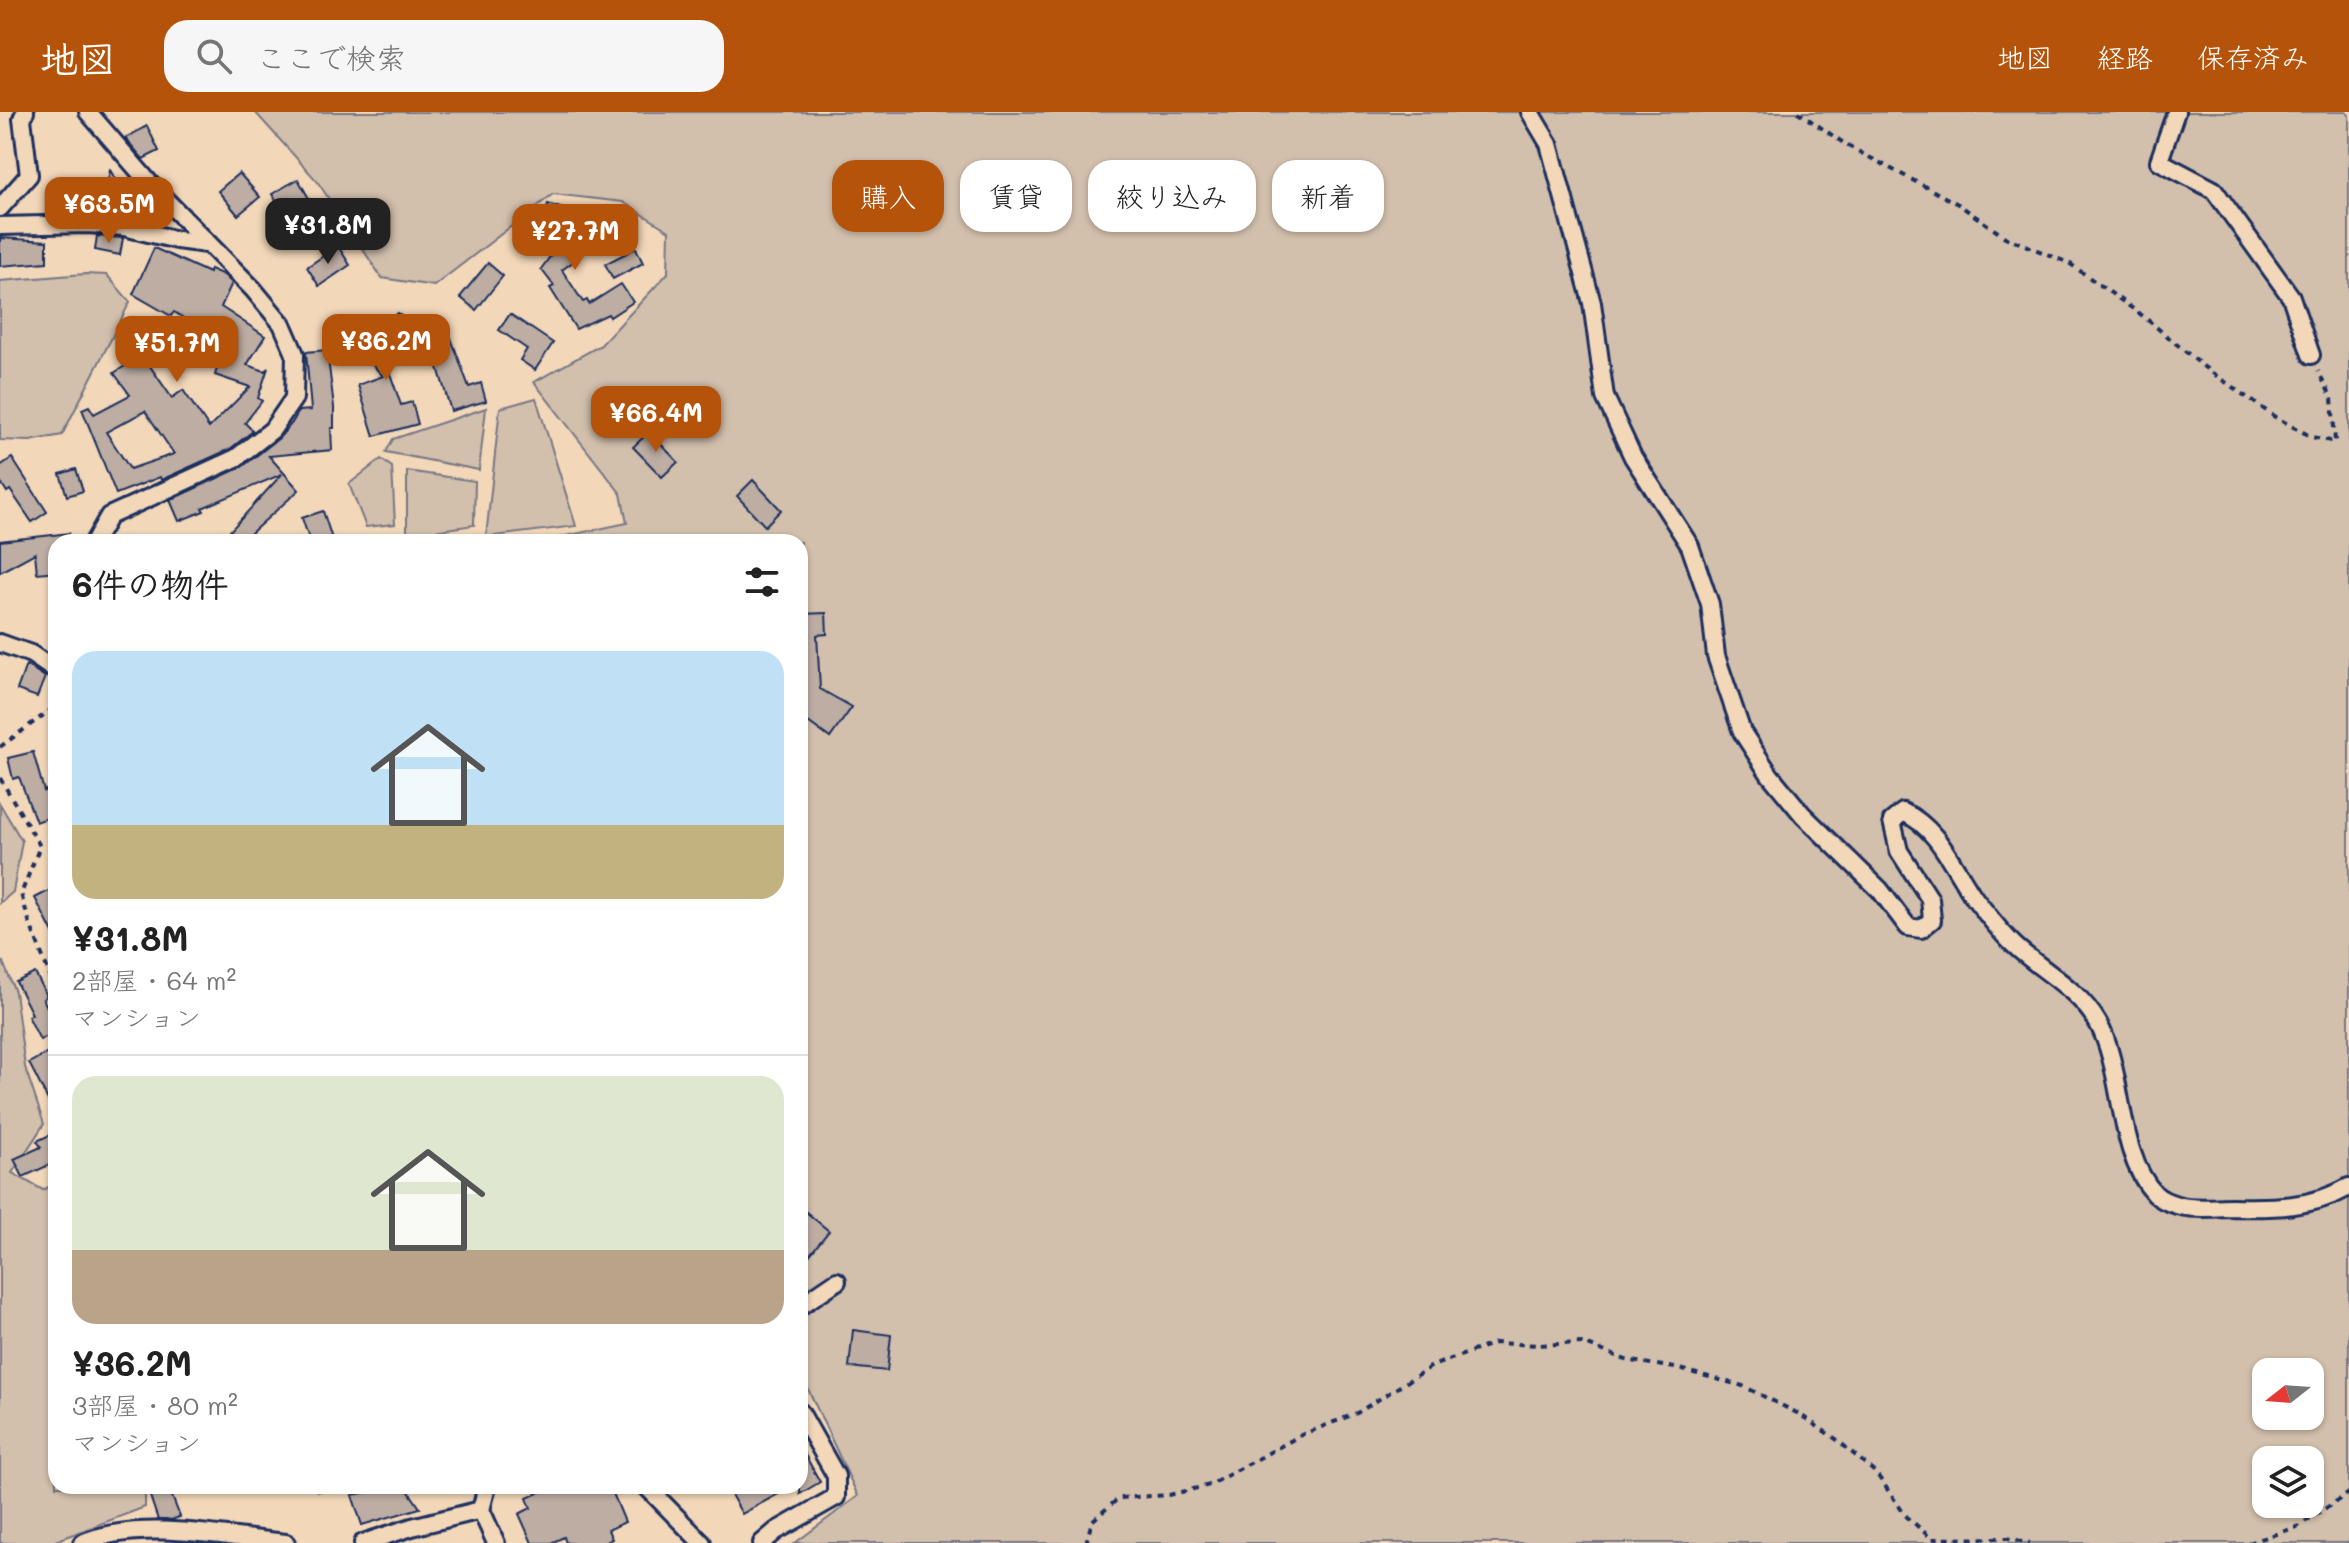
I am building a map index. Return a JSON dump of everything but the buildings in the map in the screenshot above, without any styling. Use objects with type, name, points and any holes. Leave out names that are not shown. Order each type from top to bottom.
[{"type":"street","points":[[0,208],[29,175],[22,119],[25,112]]},
{"type":"street","points":[[88,112],[152,186],[253,289],[282,324],[295,354],[294,398],[272,430],[236,458],[109,516],[99,534]]},
{"type":"street","points":[[1530,112],[1549,144],[1588,288],[1605,397],[1633,457],[1690,546],[1710,604],[1716,656],[1742,732],[1770,775],[1803,815],[1880,890],[1908,927],[1921,929],[1932,920],[1930,899],[1899,851],[1892,821],[1903,812],[1934,835],[1976,900],[2013,944],[2073,991],[2099,1025],[2111,1058],[2128,1137],[2141,1173],[2157,1196],[2180,1206],[2283,1208],[2337,1194],[2349,1187]]},
{"type":"street","points":[[2176,112],[2159,161],[2214,190],[2291,297],[2311,355]]},
{"type":"street","points":[[0,226],[88,224],[124,227],[207,244]]},
{"type":"street","points":[[0,643],[31,654],[48,666]]},
{"type":"street","points":[[808,1301],[837,1281]]},
{"type":"street","points":[[762,1543],[776,1531],[836,1497],[836,1476],[808,1426]]},
{"type":"street","points":[[485,1494],[481,1510],[496,1543]]},
{"type":"street","points":[[654,1494],[702,1543]]},
{"type":"street","points":[[363,1543],[481,1510]]},
{"type":"street","points":[[82,1543],[101,1535],[286,1543]]},
{"type":"path","points":[[1798,112],[1848,146],[1958,204],[2005,237],[2069,263],[2143,316],[2204,367],[2275,417],[2312,437],[2335,442],[2332,398],[2311,355]]},
{"type":"path","points":[[0,747],[48,712]]},
{"type":"path","points":[[0,778],[40,846],[21,894],[48,970]]},
{"type":"path","points":[[1086,1543],[1092,1521],[1119,1498],[1169,1495],[1210,1485],[1301,1435],[1357,1413],[1432,1366],[1495,1343],[1583,1343],[1626,1360],[1675,1368],[1743,1386],[1799,1414],[1836,1439],[1876,1473],[1905,1515],[1932,1539],[2008,1538],[2030,1543]]},
{"type":"path","points":[[2249,1543],[2297,1527],[2349,1493]]},
{"type":"shaded area","points":[[255,112],[2346,112],[2349,115],[2349,1543],[795,1543],[858,1496],[808,1389],[808,534],[575,534],[627,523],[621,494],[534,382],[601,345],[668,273],[669,231],[623,202],[553,194],[434,286],[382,278],[317,181]]},
{"type":"shaded area","points":[[107,275],[130,302],[62,435],[30,441],[0,440],[0,281]]},
{"type":"shaded area","points":[[536,398],[576,526],[486,534],[500,408]]},
{"type":"shaded area","points":[[486,408],[479,470],[386,452],[393,439]]},
{"type":"shaded area","points":[[381,459],[392,467],[395,524],[366,527],[349,484]]},
{"type":"shaded area","points":[[407,471],[475,481],[474,525],[407,534]]},
{"type":"shaded area","points":[[0,804],[22,841],[13,892],[0,903]]},
{"type":"shaded area","points":[[3,962],[15,992],[25,1067],[44,1124],[12,1173],[43,1190],[48,1187],[48,1494],[145,1494],[145,1507],[50,1543],[0,1543],[0,964]]}]
